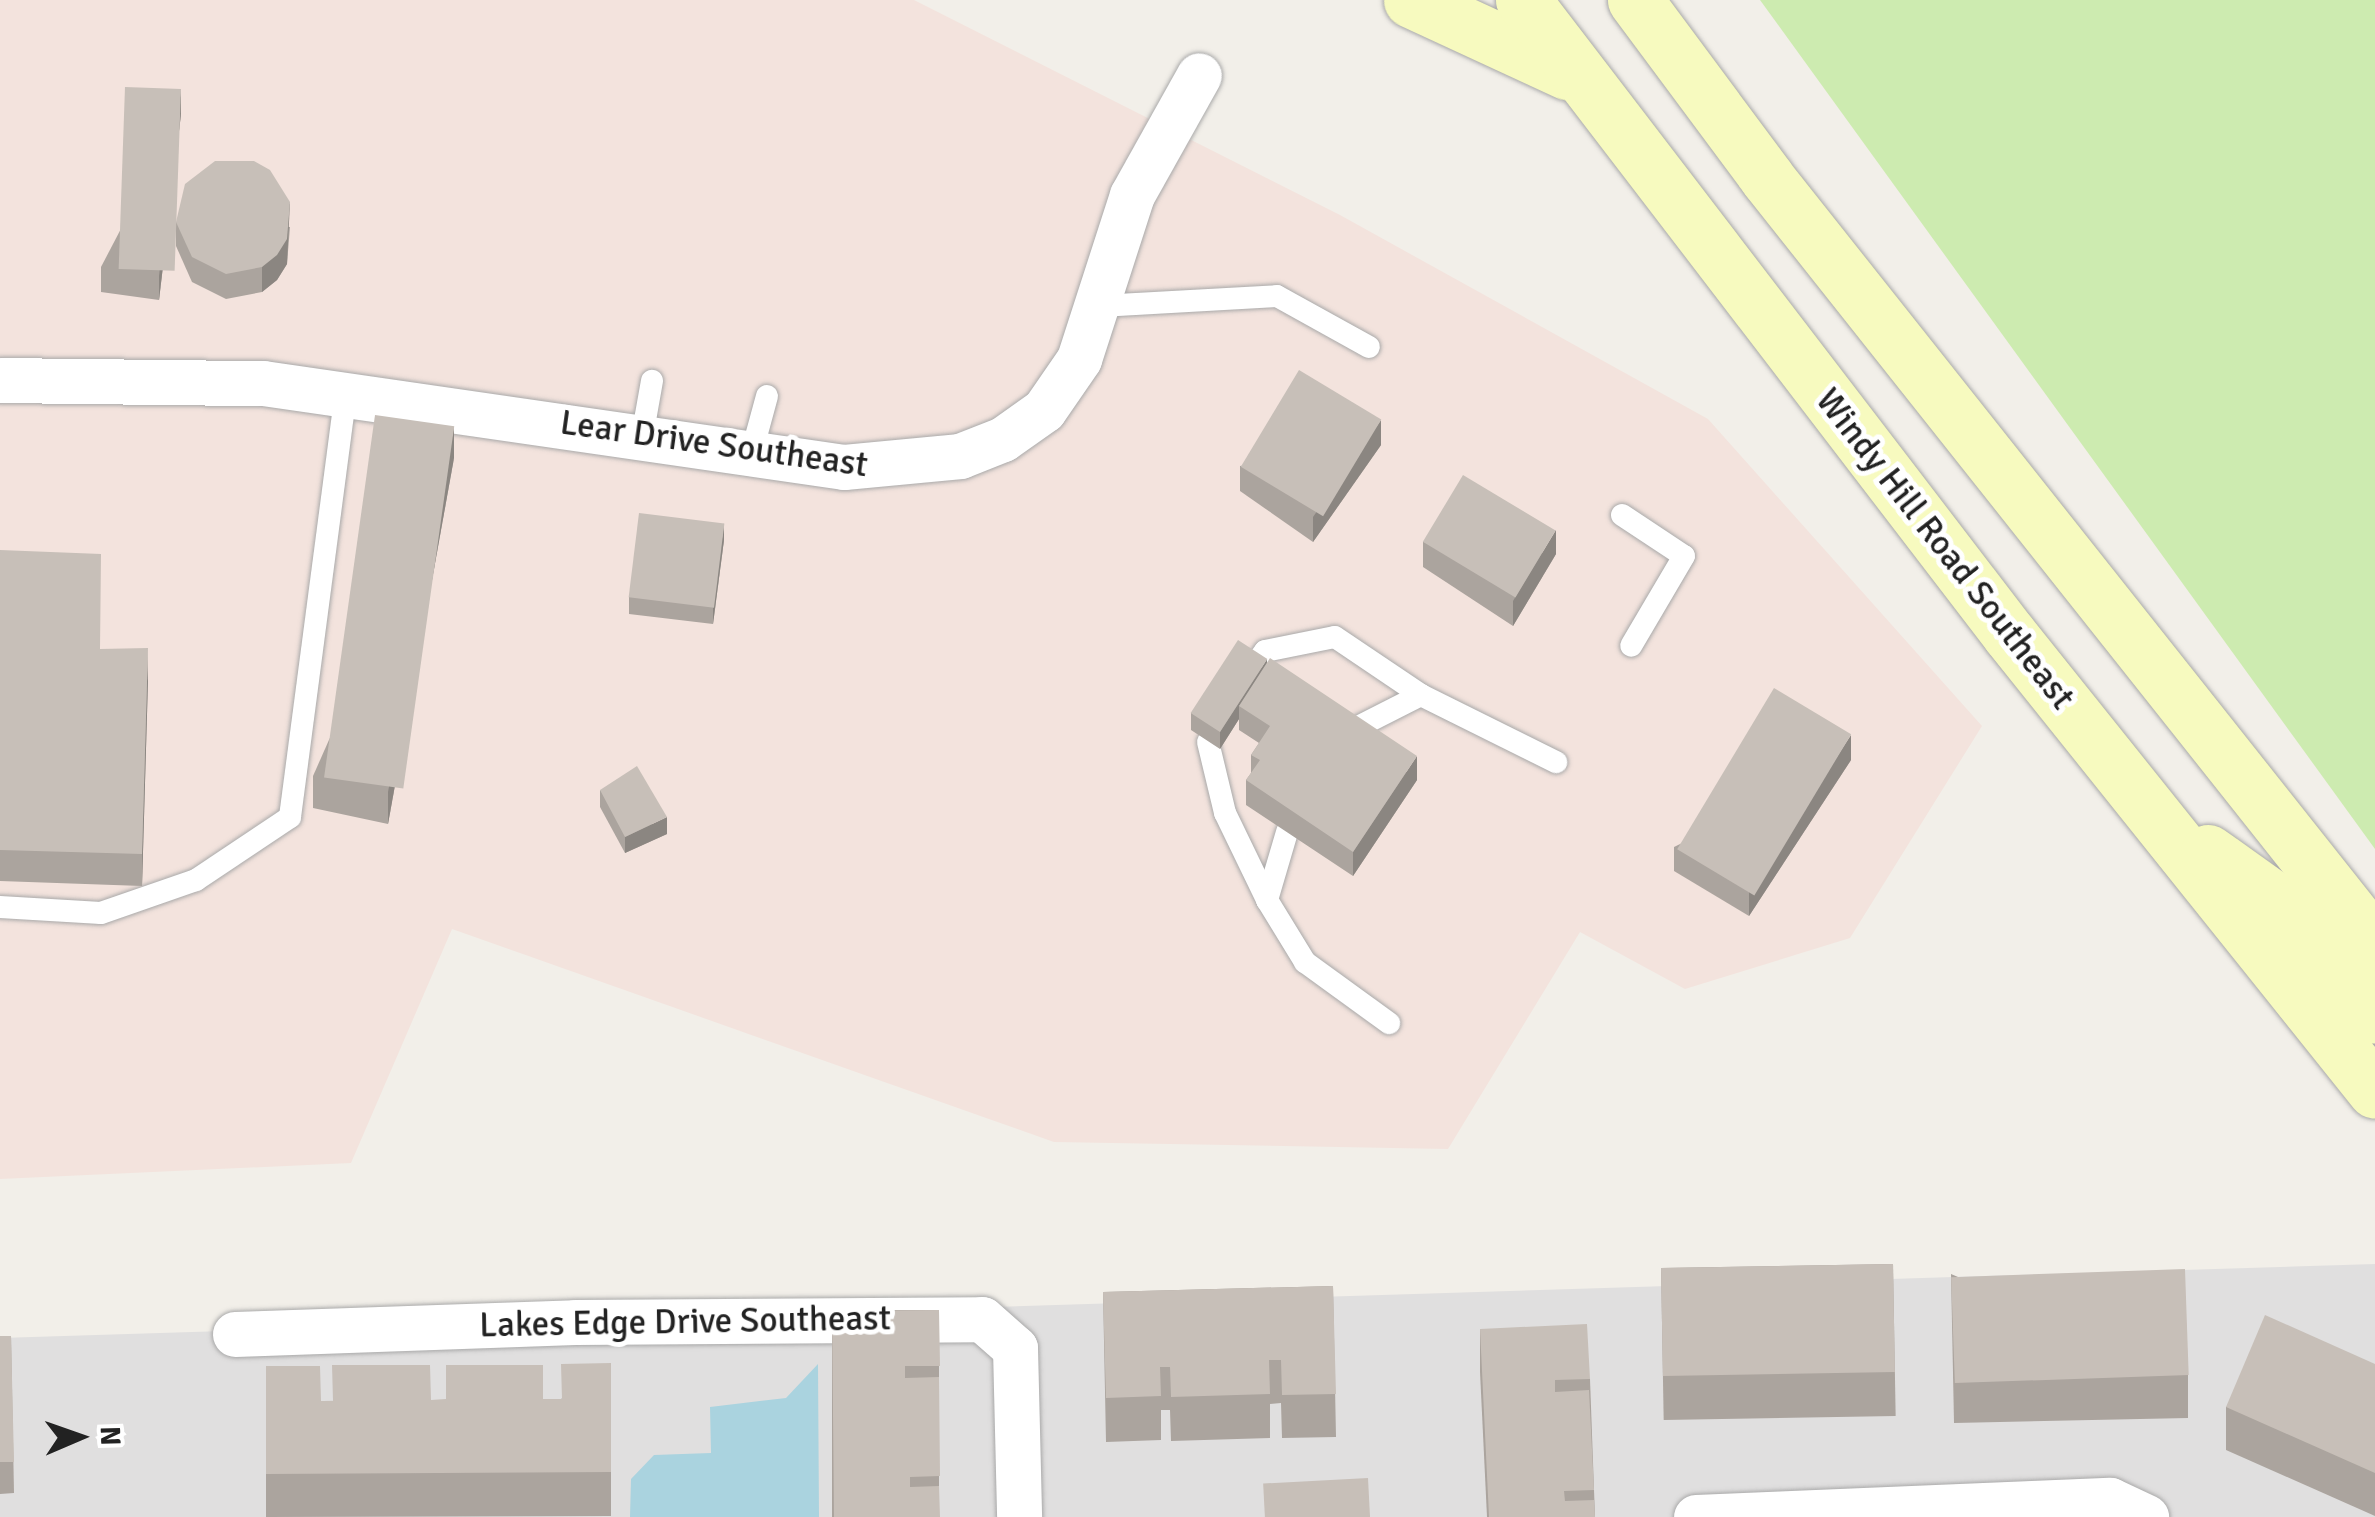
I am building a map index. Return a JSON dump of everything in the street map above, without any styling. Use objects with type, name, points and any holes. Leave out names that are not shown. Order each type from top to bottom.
[{"type":"main road","points":[[1411,0],[1515,43],[1577,78]]},
{"type":"main road","name":"Windy Hill Road Southeast","points":[[1523,0],[1577,78],[2375,1091]]},
{"type":"main road","points":[[1635,0],[1767,178],[2375,944]]},
{"type":"main road","points":[[2152,812],[2289,910],[2375,1016]]},
{"type":"street","name":"Lear Drive Southeast","points":[[0,380],[263,383],[346,392],[751,455],[883,468],[960,456],[1003,439],[1044,410],[1079,359],[1100,306],[1132,195],[1200,75]]},
{"type":"street","name":"Lakes Edge Drive Southeast","points":[[235,1334],[575,1322],[982,1319],[1015,1348],[1019,1517]]},
{"type":"street","points":[[1696,1517],[2110,1500],[2146,1517]]},
{"type":"lane","points":[[1100,306],[1277,296],[1369,347]]},
{"type":"lane","points":[[642,437],[652,381]]},
{"type":"lane","points":[[0,908],[101,913],[196,880],[290,818],[346,392]]},
{"type":"lane","points":[[751,455],[767,396]]},
{"type":"lane","points":[[1622,515],[1684,556],[1631,646]]},
{"type":"lane","points":[[1253,667],[1265,651],[1335,637],[1420,695],[1556,762]]},
{"type":"lane","points":[[1346,734],[1420,695]]},
{"type":"lane","points":[[1208,742],[1224,812],[1267,900],[1305,962],[1389,1023]]},
{"type":"lane","points":[[1267,900],[1287,832]]},
{"type":"shaded area","points":[[0,0],[914,0],[1340,215],[1708,419],[1982,726],[1850,938],[1685,989],[1580,932],[1448,1149],[1054,1142],[452,929],[351,1163],[0,1179]]},
{"type":"shaded area","points":[[2375,1264],[2375,1517],[0,1517],[0,1338]]},
{"type":"green space","points":[[1760,0],[2375,0],[2375,849]]},
{"type":"water","points":[[818,1364],[819,1517],[630,1517],[631,1479],[654,1455],[711,1453],[710,1407],[786,1398]]},
{"type":"building","points":[[125,87],[181,89],[175,271],[119,269]]},
{"type":"building","points":[[215,161],[254,161],[270,170],[290,202],[287,239],[277,255],[262,267],[226,274],[192,257],[176,222],[185,184]]},
{"type":"building","points":[[1299,370],[1381,419],[1323,516],[1241,467]]},
{"type":"building","points":[[375,415],[454,426],[403,789],[324,777]]},
{"type":"building","points":[[1463,475],[1556,531],[1515,597],[1423,542]]},
{"type":"building","points":[[639,513],[724,523],[714,608],[629,597]]},
{"type":"building","points":[[0,550],[101,554],[100,649],[148,648],[142,854],[0,850]]},
{"type":"building","points":[[1238,640],[1267,659],[1220,732],[1191,713]]},
{"type":"building","points":[[1270,658],[1417,756],[1353,852],[1246,780],[1260,760],[1251,755],[1270,726],[1239,706]]},
{"type":"building","points":[[1774,688],[1851,734],[1754,896],[1677,849]]},
{"type":"building","points":[[637,766],[667,817],[625,837],[600,790]]},
{"type":"building","points":[[1893,1264],[1895,1372],[1663,1376],[1661,1268]]},
{"type":"building","points":[[2185,1269],[2189,1375],[1955,1383],[1951,1277]]},
{"type":"building","points":[[1333,1286],[1336,1394],[1282,1395],[1281,1360],[1269,1360],[1270,1394],[1171,1397],[1170,1367],[1160,1367],[1161,1396],[1106,1398],[1103,1292]]},
{"type":"building","points":[[939,1310],[940,1366],[905,1366],[905,1378],[939,1377],[940,1476],[910,1477],[910,1487],[939,1486],[940,1517],[834,1517],[832,1311]]},
{"type":"building","points":[[2265,1315],[2375,1364],[2375,1473],[2226,1407]]},
{"type":"building","points":[[1587,1324],[1590,1379],[1555,1380],[1555,1392],[1589,1390],[1594,1490],[1564,1491],[1565,1501],[1594,1500],[1595,1517],[1489,1517],[1480,1329]]},
{"type":"building","points":[[0,1336],[11,1336],[14,1462],[0,1462]]},
{"type":"building","points":[[611,1363],[611,1472],[266,1474],[266,1366],[320,1366],[321,1401],[333,1401],[332,1365],[430,1365],[431,1400],[446,1399],[446,1365],[543,1365],[543,1399],[562,1399],[561,1364]]},
{"type":"building","points":[[1368,1478],[1370,1517],[1265,1517],[1263,1483]]}]
